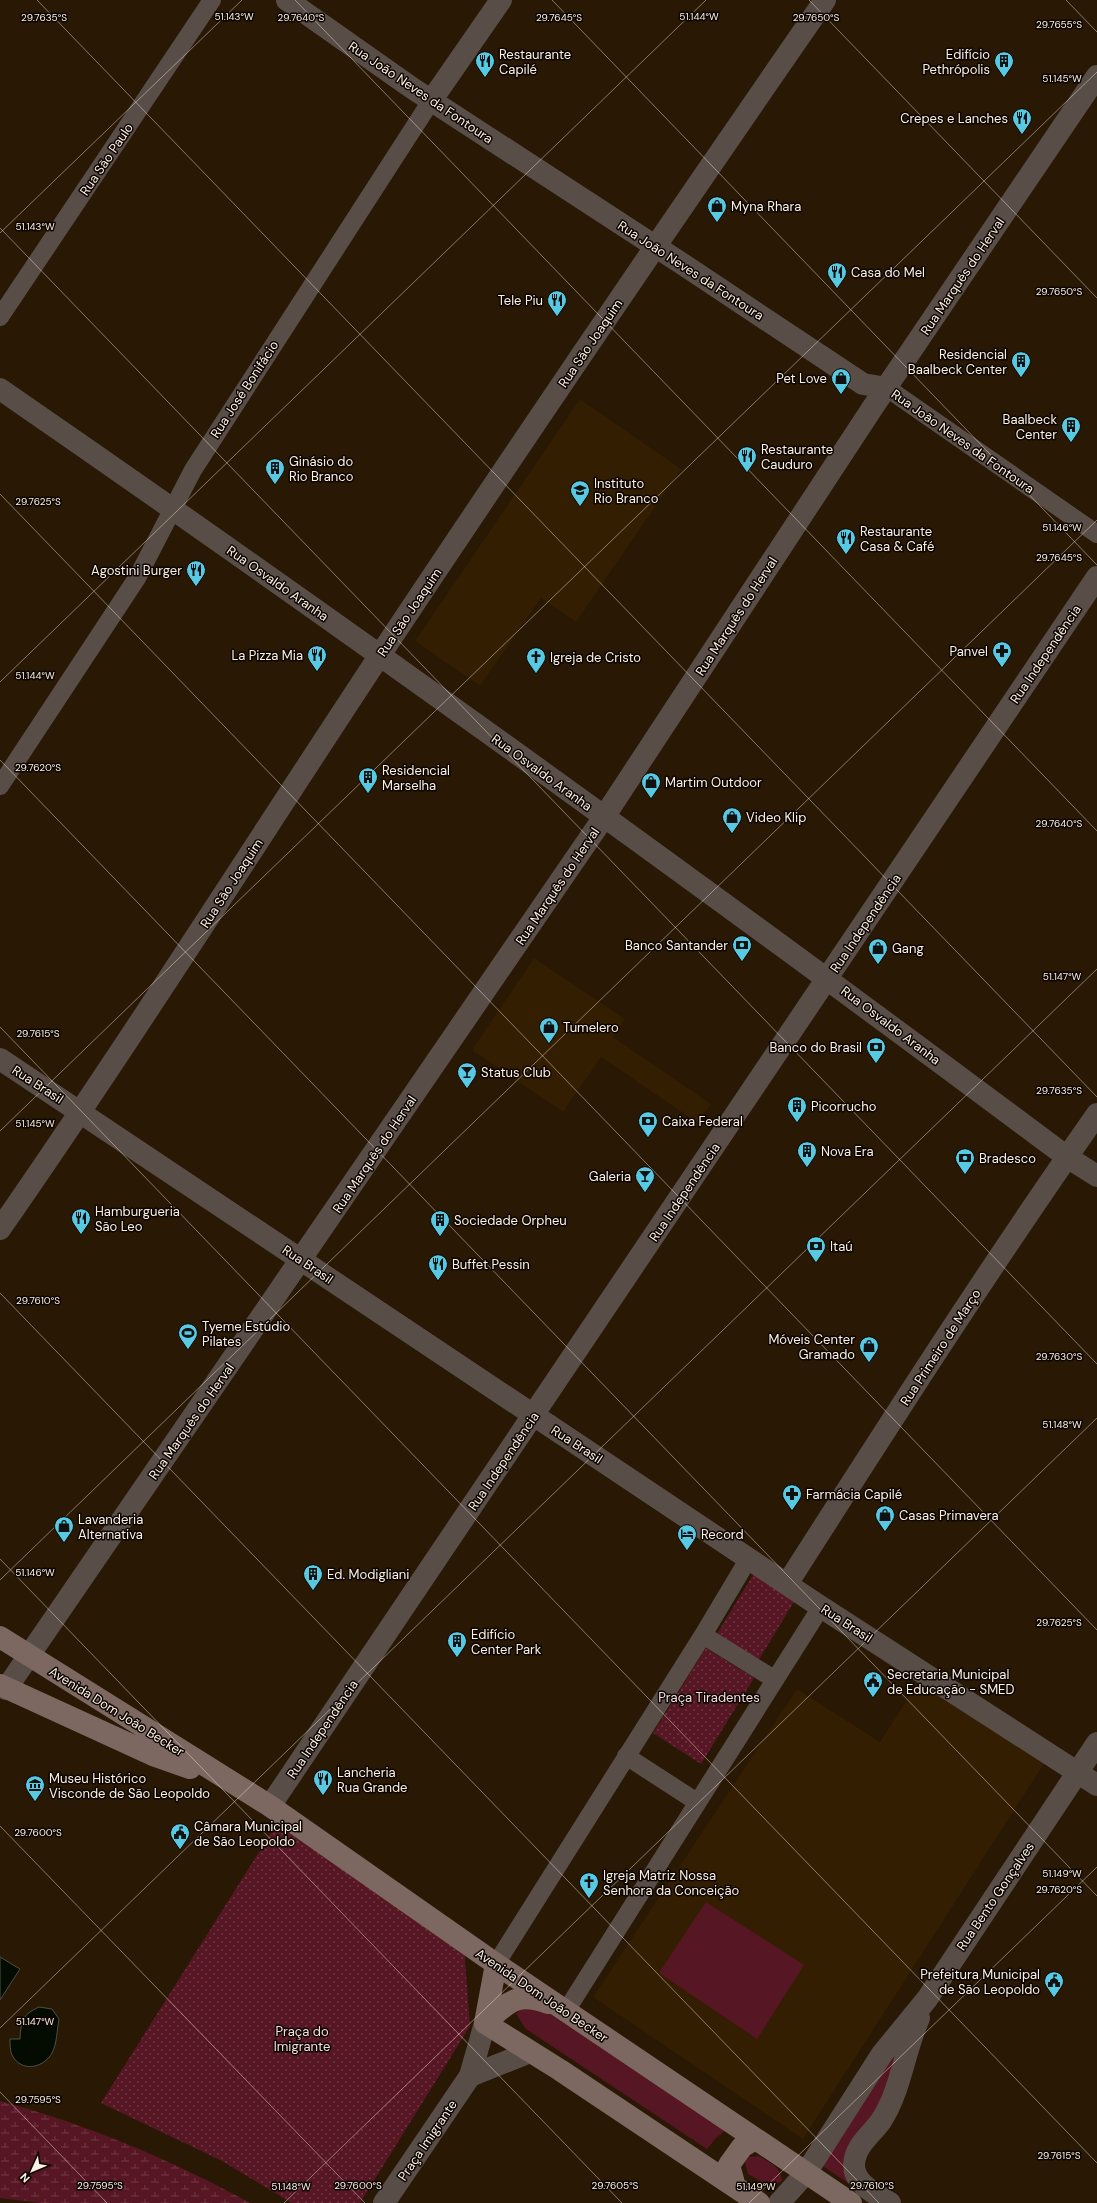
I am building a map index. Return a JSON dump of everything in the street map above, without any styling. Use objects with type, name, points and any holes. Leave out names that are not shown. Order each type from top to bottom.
[{"type":"main road","name":"Avenida Dom João Becker","points":[[0,1637],[234,1785],[270,1806],[496,1964],[847,2201]]},
{"type":"main road","name":"Avenida Dom João Becker","points":[[3,1687],[153,1755],[234,1785]]},
{"type":"main road","name":"Praça Imigrante","points":[[485,2023],[496,1964]]},
{"type":"main road","points":[[566,2010],[528,1997],[513,1999],[485,2023],[560,2070],[759,2203]]},
{"type":"main road","points":[[735,2187],[728,2165],[742,2147],[755,2139]]},
{"type":"street","name":"Rua São Paulo","points":[[0,317],[212,0]]},
{"type":"street","name":"Rua João Neves da Fontoura","points":[[286,0],[432,101],[654,245],[863,384],[887,388],[1097,534]]},
{"type":"street","name":"Rua José Bonifácio","points":[[0,786],[137,578],[193,470],[432,101],[501,0]]},
{"type":"street","name":"Rua São Joaquim","points":[[0,1229],[81,1112],[380,655],[654,245],[825,0]]},
{"type":"street","name":"Rua Marquês do Herval","points":[[3,1687],[29,1656],[604,817],[887,388],[1097,76]]},
{"type":"street","name":"Rua Osvaldo Aranha","points":[[0,389],[174,509],[380,655],[828,979],[1067,1157],[1097,1176]]},
{"type":"street","name":"Rua Independência","points":[[270,1806],[828,979],[1097,577]]},
{"type":"street","name":"Rua Brasil","points":[[0,1059],[821,1607],[1078,1771],[1097,1785]]},
{"type":"street","name":"Rua Primeiro de Março","points":[[787,1584],[941,1344],[1097,1114]]},
{"type":"street","points":[[496,1964],[703,1635],[749,1558]]},
{"type":"street","points":[[566,2010],[774,1679],[821,1607]]},
{"type":"street","points":[[703,1635],[774,1679]]},
{"type":"street","name":"Rua Bento Gonçalves","points":[[779,2203],[806,2173],[882,2054],[927,1999],[1097,1743]]},
{"type":"street","points":[[626,1756],[697,1802]]},
{"type":"street","points":[[890,2203],[862,2185],[854,2165],[861,2143],[880,2122],[893,2096],[909,2041],[927,1999]]},
{"type":"street","name":"Praça Imigrante","points":[[384,2203],[470,2076],[485,2023]]},
{"type":"street","points":[[470,2076],[530,2052]]},
{"type":"shaded area","name":"Instituto Rio Branco","points":[[580,399],[681,469],[576,622],[541,598],[480,686],[415,641]]},
{"type":"shaded area","name":"Tumelero","points":[[534,958],[625,1019],[613,1037],[711,1104],[698,1123],[601,1057],[563,1112],[472,1050]]},
{"type":"shaded area","points":[[919,1681],[1045,1762],[803,2139],[593,1997],[797,1689],[880,1742]]},
{"type":"shaded area","points":[[0,1957],[20,1969],[0,2000]]},
{"type":"shaded area","points":[[39,2007],[52,2009],[59,2019],[56,2041],[52,2053],[44,2062],[38,2065],[27,2066],[16,2061],[12,2055],[10,2049],[10,2039],[20,2039],[24,2019],[29,2013]]},
{"type":"green space","name":"Praça Tiradentes","points":[[756,1570],[798,1595],[757,1663],[715,1637]]},
{"type":"green space","name":"Praça Tiradentes","points":[[706,1648],[754,1678],[701,1764],[653,1733]]},
{"type":"green space","name":"Praça do Imigrante","points":[[276,1825],[464,1947],[470,2026],[360,2203],[292,2203],[222,2161],[101,2103]]},
{"type":"green space","points":[[706,1902],[804,1965],[757,2039],[659,1973]]},
{"type":"green space","points":[[535,2004],[726,2130],[716,2138],[707,2149],[526,2029],[516,2014],[521,2008]]},
{"type":"green space","points":[[907,2029],[887,2092],[861,2133],[861,2192],[820,2164]]},
{"type":"green space","points":[[0,2101],[32,2110],[128,2144],[190,2172],[250,2203],[40,2203],[0,2198]]},
{"type":"green space","points":[[759,2156],[771,2163],[780,2172],[782,2181],[774,2185],[760,2181],[748,2174],[745,2162],[749,2157]]},
{"type":"place","name":"Restaurante Capilé","points":[[485,78]]},
{"type":"place","name":"Edifício Pethrópolis","points":[[1004,78]]},
{"type":"place","name":"Crepes e Lanches","points":[[1022,135]]},
{"type":"place","name":"Myna Rhara","points":[[717,223]]},
{"type":"place","name":"Casa do Mel","points":[[837,289]]},
{"type":"place","name":"Tele Piu","points":[[557,317]]},
{"type":"place","name":"Residencial Baalbeck Center","points":[[1021,378]]},
{"type":"place","name":"Pet Love","points":[[841,395]]},
{"type":"place","name":"Baalbeck Center","points":[[1071,443]]},
{"type":"place","name":"Restaurante Cauduro","points":[[747,473]]},
{"type":"place","name":"Ginásio do Rio Branco","points":[[275,485]]},
{"type":"place","name":"Instituto Rio Branco","points":[[580,507]]},
{"type":"place","name":"Restaurante Casa & Café","points":[[846,555]]},
{"type":"place","name":"Agostini Burger","points":[[196,587]]},
{"type":"place","name":"Panvel","points":[[1002,668]]},
{"type":"place","name":"La Pizza Mia","points":[[317,672]]},
{"type":"place","name":"Igreja de Cristo","points":[[536,674]]},
{"type":"place","name":"Residencial Marselha","points":[[368,794]]},
{"type":"place","name":"Martim Outdoor","points":[[651,799]]},
{"type":"place","name":"Video Klip","points":[[732,834]]},
{"type":"place","name":"Banco Santander","points":[[742,962]]},
{"type":"place","name":"Gang","points":[[878,965]]},
{"type":"place","name":"Tumelero","points":[[549,1044]]},
{"type":"place","name":"Banco do Brasil","points":[[876,1064]]},
{"type":"place","name":"Status Club","points":[[467,1089]]},
{"type":"place","name":"Picorrucho","points":[[797,1123]]},
{"type":"place","name":"Caixa Federal","points":[[648,1138]]},
{"type":"place","name":"Nova Era","points":[[807,1168]]},
{"type":"place","name":"Bradesco","points":[[965,1175]]},
{"type":"place","name":"Galeria","points":[[645,1193]]},
{"type":"place","name":"Hamburgueria São Leo","points":[[81,1235]]},
{"type":"place","name":"Sociedade Orpheu","points":[[440,1237]]},
{"type":"place","name":"Itaú","points":[[816,1263]]},
{"type":"place","name":"Buffet Pessin","points":[[438,1281]]},
{"type":"place","name":"Tyeme Estúdio Pilates","points":[[188,1350]]},
{"type":"place","name":"Móveis Center Gramado","points":[[869,1363]]},
{"type":"place","name":"Farmácia Capilé","points":[[792,1511]]},
{"type":"place","name":"Casas Primavera","points":[[885,1532]]},
{"type":"place","name":"Lavanderia Alternativa","points":[[64,1543]]},
{"type":"place","name":"Record","points":[[687,1551]]},
{"type":"place","name":"Ed. Modigliani","points":[[313,1591]]},
{"type":"place","name":"Edifício Center Park","points":[[457,1658]]},
{"type":"place","name":"Secretaria Municipal de Educação - SMED","points":[[873,1698]]},
{"type":"place","name":"Lancheria Rua Grande","points":[[323,1796]]},
{"type":"place","name":"Museu Histórico Visconde de São Leopoldo","points":[[35,1802]]},
{"type":"place","name":"Câmara Municipal de São Leopoldo","points":[[180,1850]]},
{"type":"place","name":"Igreja Matriz Nossa Senhora da Conceição","points":[[589,1899]]},
{"type":"place","name":"Prefeitura Municipal de São Leopoldo","points":[[1054,1998]]}]
